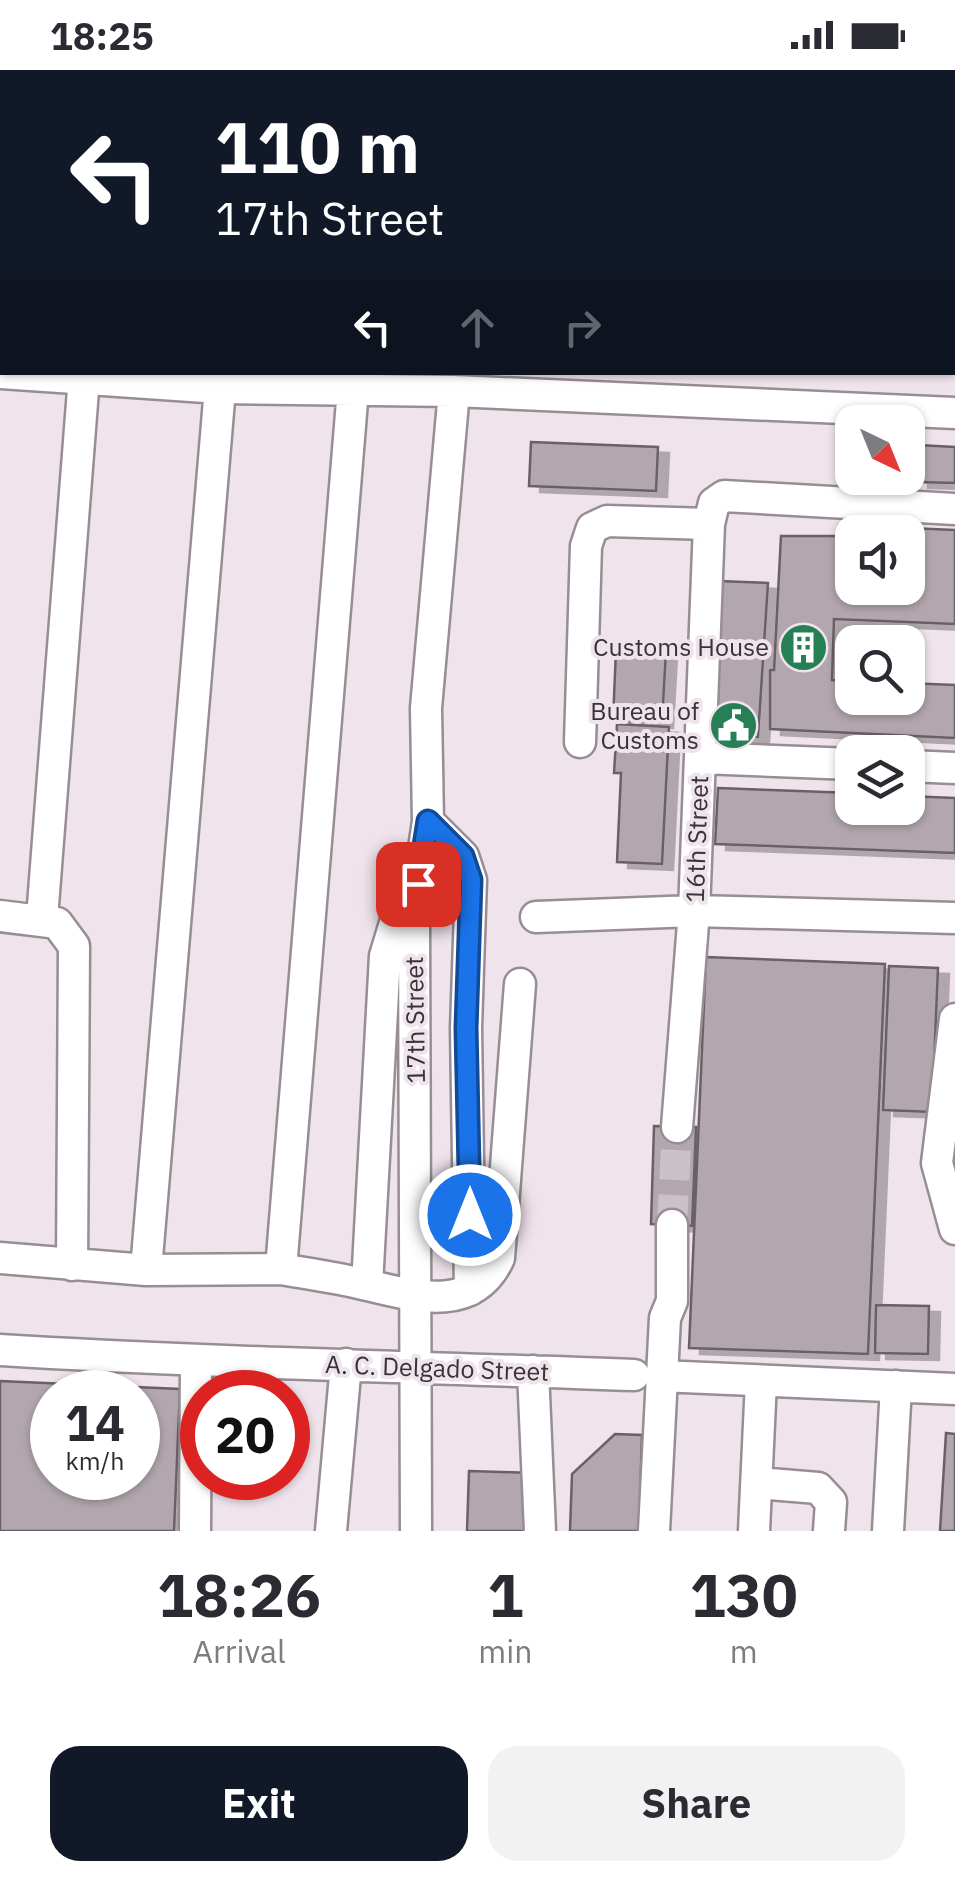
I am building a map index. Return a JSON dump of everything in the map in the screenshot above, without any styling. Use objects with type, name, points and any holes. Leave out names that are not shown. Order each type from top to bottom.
[{"type":"street","points":[[56,375],[220,388],[454,391],[560,384],[955,413]]},
{"type":"street","points":[[42,918],[84,376]]},
{"type":"street","points":[[146,1270],[220,388]]},
{"type":"street","points":[[281,1269],[353,389]]},
{"type":"street","name":"17th Street","points":[[416,1531],[419,1299],[414,916],[428,821],[426,708],[454,391]]},
{"type":"street","name":"16th Street","points":[[676,1127],[694,911],[709,524],[714,503],[724,496],[955,509]]},
{"type":"street","points":[[580,742],[586,546],[592,528],[607,521],[709,524]]},
{"type":"street","points":[[701,758],[835,763]]},
{"type":"street","points":[[925,767],[955,768]]},
{"type":"street","points":[[428,821],[463,856],[471,880],[466,1028],[470,1290]]},
{"type":"street","points":[[536,917],[694,911],[955,918]]},
{"type":"street","points":[[0,916],[42,918],[67,930],[74,946],[72,1265]]},
{"type":"street","points":[[367,1285],[386,956],[395,923],[414,916]]},
{"type":"street","points":[[0,1258],[146,1270],[281,1269],[419,1299],[470,1290],[492,1273],[500,1258],[520,984]]},
{"type":"street","points":[[955,1019],[938,1163],[955,1229]]},
{"type":"street","points":[[654,1531],[657,1376],[682,1319],[672,1301],[672,1225]]},
{"type":"street","name":"A. C. Delgado Street","points":[[0,1350],[196,1362],[417,1365],[955,1388]]},
{"type":"street","points":[[195,1531],[196,1362]]},
{"type":"street","points":[[330,1531],[346,1364]]},
{"type":"street","points":[[533,1371],[540,1531]]},
{"type":"street","points":[[657,1376],[670,1531]]},
{"type":"street","points":[[754,1531],[761,1381]]},
{"type":"street","points":[[888,1531],[896,1386]]},
{"type":"street","points":[[757,1483],[818,1488],[830,1502],[829,1531]]},
{"type":"building","points":[[531,442],[658,447],[656,491],[529,486]]},
{"type":"building","points":[[925,445],[955,447],[955,483],[925,482]]},
{"type":"building","name":"Customs House","points":[[925,529],[955,530],[955,624],[834,619],[832,680],[835,715],[925,715],[925,684],[955,685],[955,738],[770,729],[770,670],[774,670],[781,536],[835,536],[835,605],[925,605]]},
{"type":"building","points":[[719,581],[768,583],[758,737],[709,735]]},
{"type":"building","points":[[616,649],[666,651],[662,722],[613,721]]},
{"type":"building","points":[[617,724],[669,727],[662,864],[617,862],[621,773],[614,773]]},
{"type":"building","points":[[718,788],[835,792],[835,825],[925,825],[925,797],[955,798],[955,853],[715,844]]},
{"type":"building","points":[[706,957],[885,964],[868,1354],[689,1348]]},
{"type":"building","points":[[889,966],[938,968],[932,1112],[883,1110]]},
{"type":"building","points":[[654,1126],[696,1127],[692,1226],[651,1224]]},
{"type":"building","points":[[876,1305],[929,1306],[928,1354],[875,1353]]},
{"type":"building","points":[[0,1381],[30,1382],[30,1500],[160,1500],[160,1388],[180,1389],[174,1531],[0,1531]]},
{"type":"building","points":[[946,1433],[955,1434],[955,1531],[940,1531]]},
{"type":"building","points":[[615,1434],[642,1435],[639,1531],[570,1531],[572,1474]]},
{"type":"building","points":[[469,1471],[534,1473],[532,1531],[467,1531]]},
{"type":"tunnel","points":[[672,1225],[677,1127]]},
{"type":"place","name":"Customs House","points":[[804,647]]},
{"type":"place","name":"Bureau of Customs","points":[[734,725]]},
{"type":"route","points":[[418,884],[428,821],[463,856],[471,880],[466,1028],[470,1215]]}]
